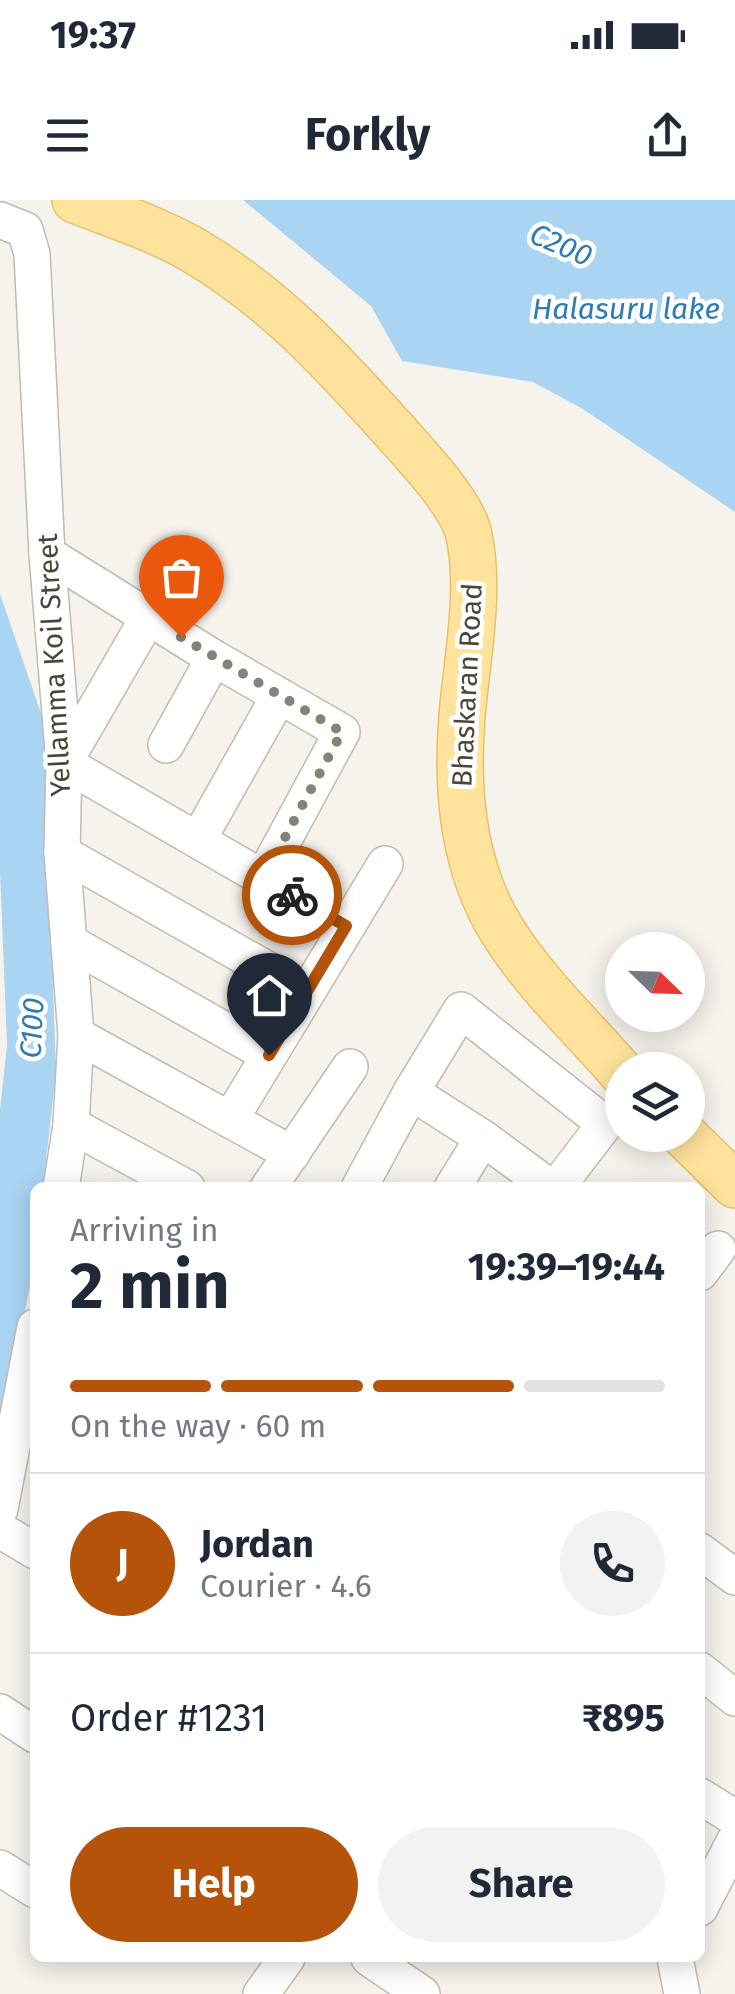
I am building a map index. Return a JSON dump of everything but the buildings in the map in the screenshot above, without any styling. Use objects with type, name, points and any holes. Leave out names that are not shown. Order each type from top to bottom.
[{"type":"main road","name":"Bhaskaran Road","points":[[74,200],[190,248],[252,288],[284,313],[488,511],[494,567],[480,797],[495,858],[510,897],[547,954],[638,1052]]},
{"type":"main road","name":"Bhaskaran Road","points":[[131,200],[200,228],[306,302],[359,346],[444,468],[468,530],[474,576],[461,728],[460,803],[480,885],[504,934],[605,1053]]},
{"type":"main road","points":[[705,1118],[735,1148]]},
{"type":"main road","points":[[701,1152],[735,1185]]},
{"type":"street","name":"Yellamma Koil Street","points":[[0,220],[25,230],[32,254],[47,554],[64,763],[62,853],[76,1034],[71,1125],[62,1182]]},
{"type":"street","points":[[47,554],[342,732],[263,878]]},
{"type":"street","points":[[148,616],[64,763],[346,926]]},
{"type":"street","points":[[166,745],[214,658]]},
{"type":"street","points":[[198,840],[279,696]]},
{"type":"street","points":[[62,853],[307,992]]},
{"type":"street","points":[[230,1120],[385,864]]},
{"type":"street","points":[[68,942],[269,1055]]},
{"type":"street","points":[[362,1182],[461,1010],[606,1124],[558,1182]]},
{"type":"street","points":[[76,1034],[292,1154]]},
{"type":"street","points":[[272,1182],[350,1067]]},
{"type":"street","points":[[411,1092],[545,1182]]},
{"type":"street","points":[[71,1125],[176,1182]]},
{"type":"street","points":[[456,1182],[484,1138]]},
{"type":"street","points":[[0,1509],[28,1409]]},
{"type":"street","points":[[0,1530],[30,1549]]},
{"type":"street","points":[[705,1555],[735,1577]]},
{"type":"street","points":[[705,1674],[735,1698]]},
{"type":"street","points":[[0,1712],[30,1733]]},
{"type":"street","points":[[705,1799],[735,1818]]},
{"type":"street","points":[[705,1898],[735,1840]]},
{"type":"street","points":[[0,1868],[30,1887]]},
{"type":"street","points":[[261,1994],[284,1962]]},
{"type":"street","points":[[374,1962],[422,1994]]},
{"type":"street","points":[[676,1962],[682,1994]]},
{"type":"water","name":"Halasuru lake","points":[[243,200],[735,200],[735,512],[583,409],[533,382],[402,361],[371,306]]},
{"type":"water","name":"C100","points":[[0,594],[44,722],[56,1072],[44,1182],[30,1182],[30,1286],[0,1434],[0,1110],[7,1045],[0,870]]},
{"type":"way so far","points":[[181,637],[342,732],[263,878],[292,895]]},
{"type":"route","points":[[269,1055],[346,926],[292,895]]},
{"type":"water label","name":"C200","points":[[561,245]]}]
